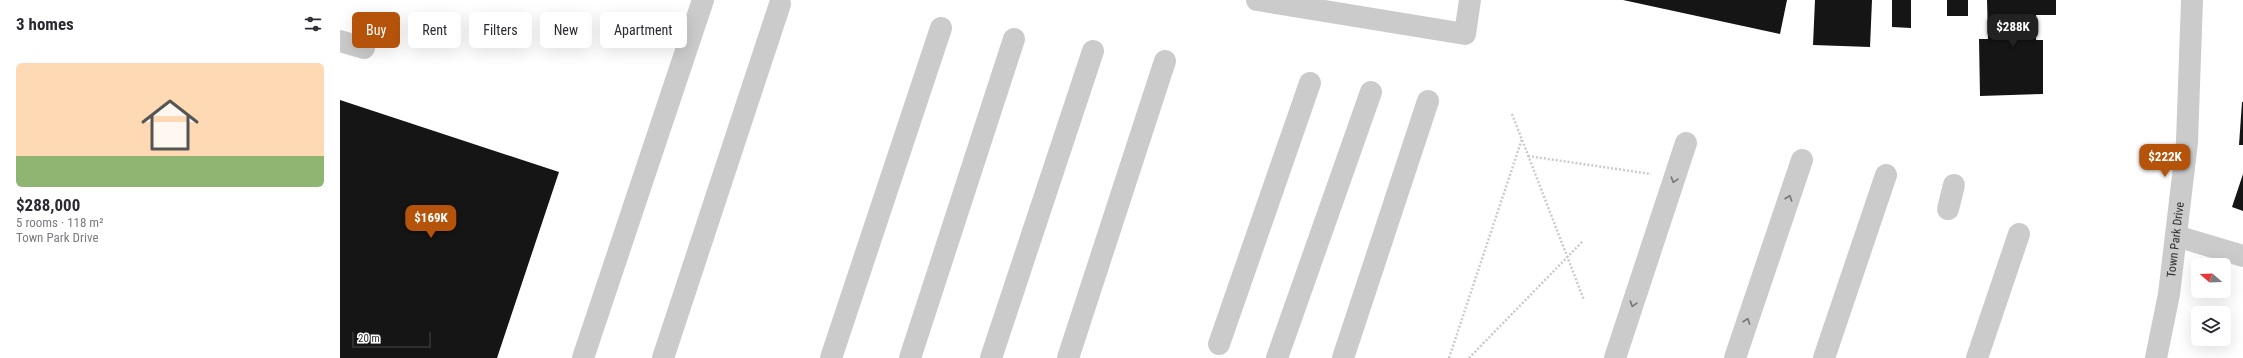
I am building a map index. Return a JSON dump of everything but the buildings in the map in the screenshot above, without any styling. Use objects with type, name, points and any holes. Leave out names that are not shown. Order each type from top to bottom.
[{"type":"street","points":[[583,358],[703,0]]},
{"type":"street","points":[[1257,0],[1465,34],[1470,0]]},
{"type":"street","name":"Town Park Drive","points":[[2156,358],[2169,294],[2187,142],[2192,0]]},
{"type":"street","points":[[663,358],[780,4]]},
{"type":"street","points":[[831,358],[941,28]]},
{"type":"street","points":[[910,358],[1014,39]]},
{"type":"street","points":[[340,41],[352,44]]},
{"type":"street","points":[[991,358],[1093,51]]},
{"type":"street","points":[[1068,358],[1165,61]]},
{"type":"street","points":[[1219,344],[1310,83]]},
{"type":"street","points":[[1277,358],[1371,92]]},
{"type":"street","points":[[1343,358],[1428,101]]},
{"type":"street","points":[[1615,358],[1686,143]]},
{"type":"street","points":[[1735,358],[1802,160]]},
{"type":"street","points":[[1824,358],[1886,175]]},
{"type":"street","points":[[1948,208],[1954,185]]},
{"type":"street","points":[[1977,358],[2019,234]]},
{"type":"street","points":[[2176,236],[2243,256]]},
{"type":"path","points":[[1512,114],[1584,300]]},
{"type":"path","points":[[1449,358],[1522,139]]},
{"type":"path","points":[[1528,156],[1655,175]]},
{"type":"path","points":[[1469,358],[1583,241]]}]
